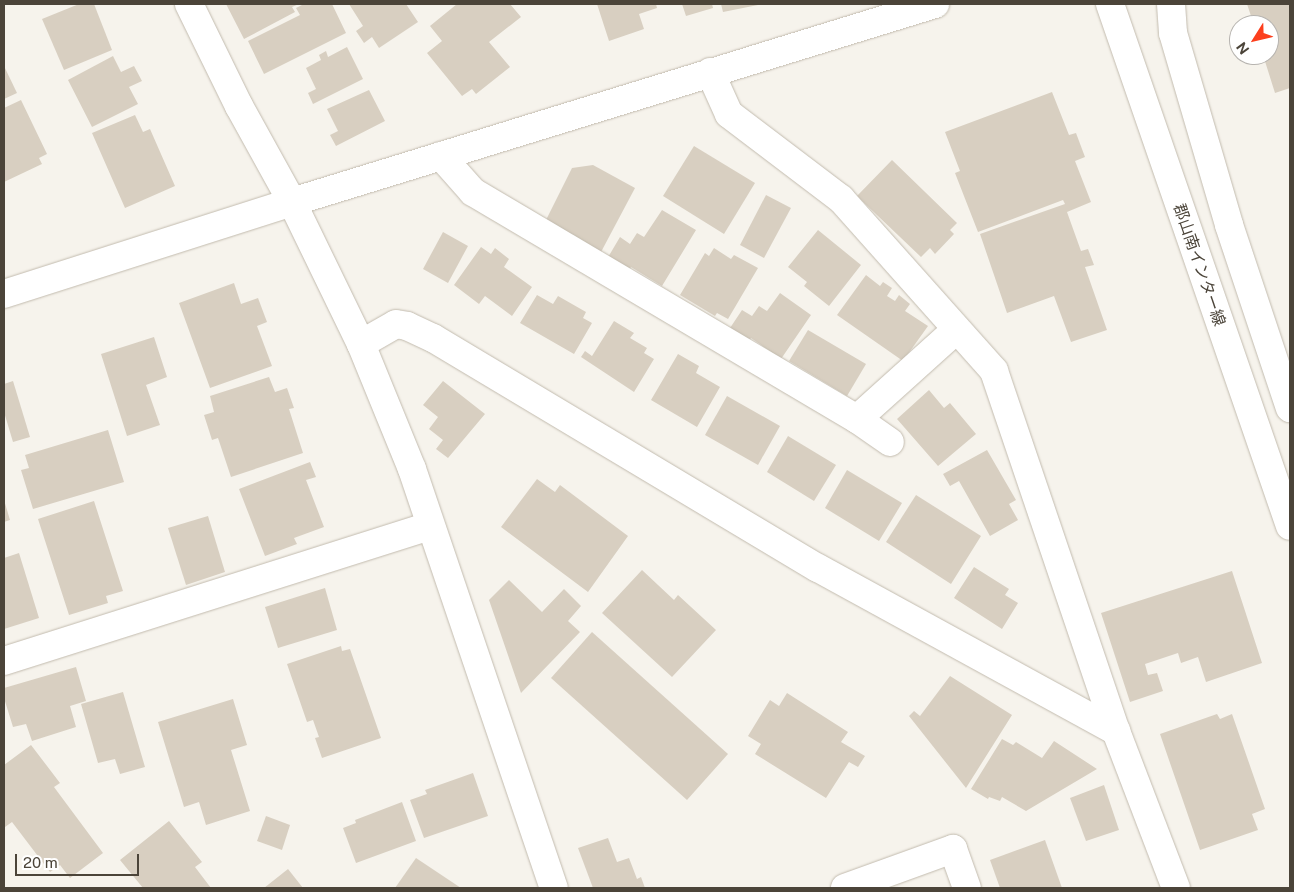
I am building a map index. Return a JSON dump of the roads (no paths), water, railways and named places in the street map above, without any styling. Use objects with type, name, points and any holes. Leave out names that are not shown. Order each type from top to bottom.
[{"type":"street","points":[[189,4],[240,106],[292,202],[361,344],[412,469],[554,888]]},
{"type":"street","points":[[4,294],[292,202],[935,4]]},
{"type":"street","name":"郡山南インター線","points":[[1110,4],[1290,526]]},
{"type":"street","points":[[1171,4],[1173,33],[1226,215],[1290,408]]},
{"type":"street","points":[[710,72],[729,114],[841,199],[994,371],[1116,730],[1176,888]]},
{"type":"street","points":[[441,156],[473,192],[857,419],[890,442]]},
{"type":"street","points":[[361,344],[396,324],[407,326],[433,338],[818,568],[1116,730]]},
{"type":"street","points":[[857,419],[956,330]]},
{"type":"street","points":[[4,662],[430,526]]},
{"type":"street","points":[[845,888],[953,849],[967,888]]}]
